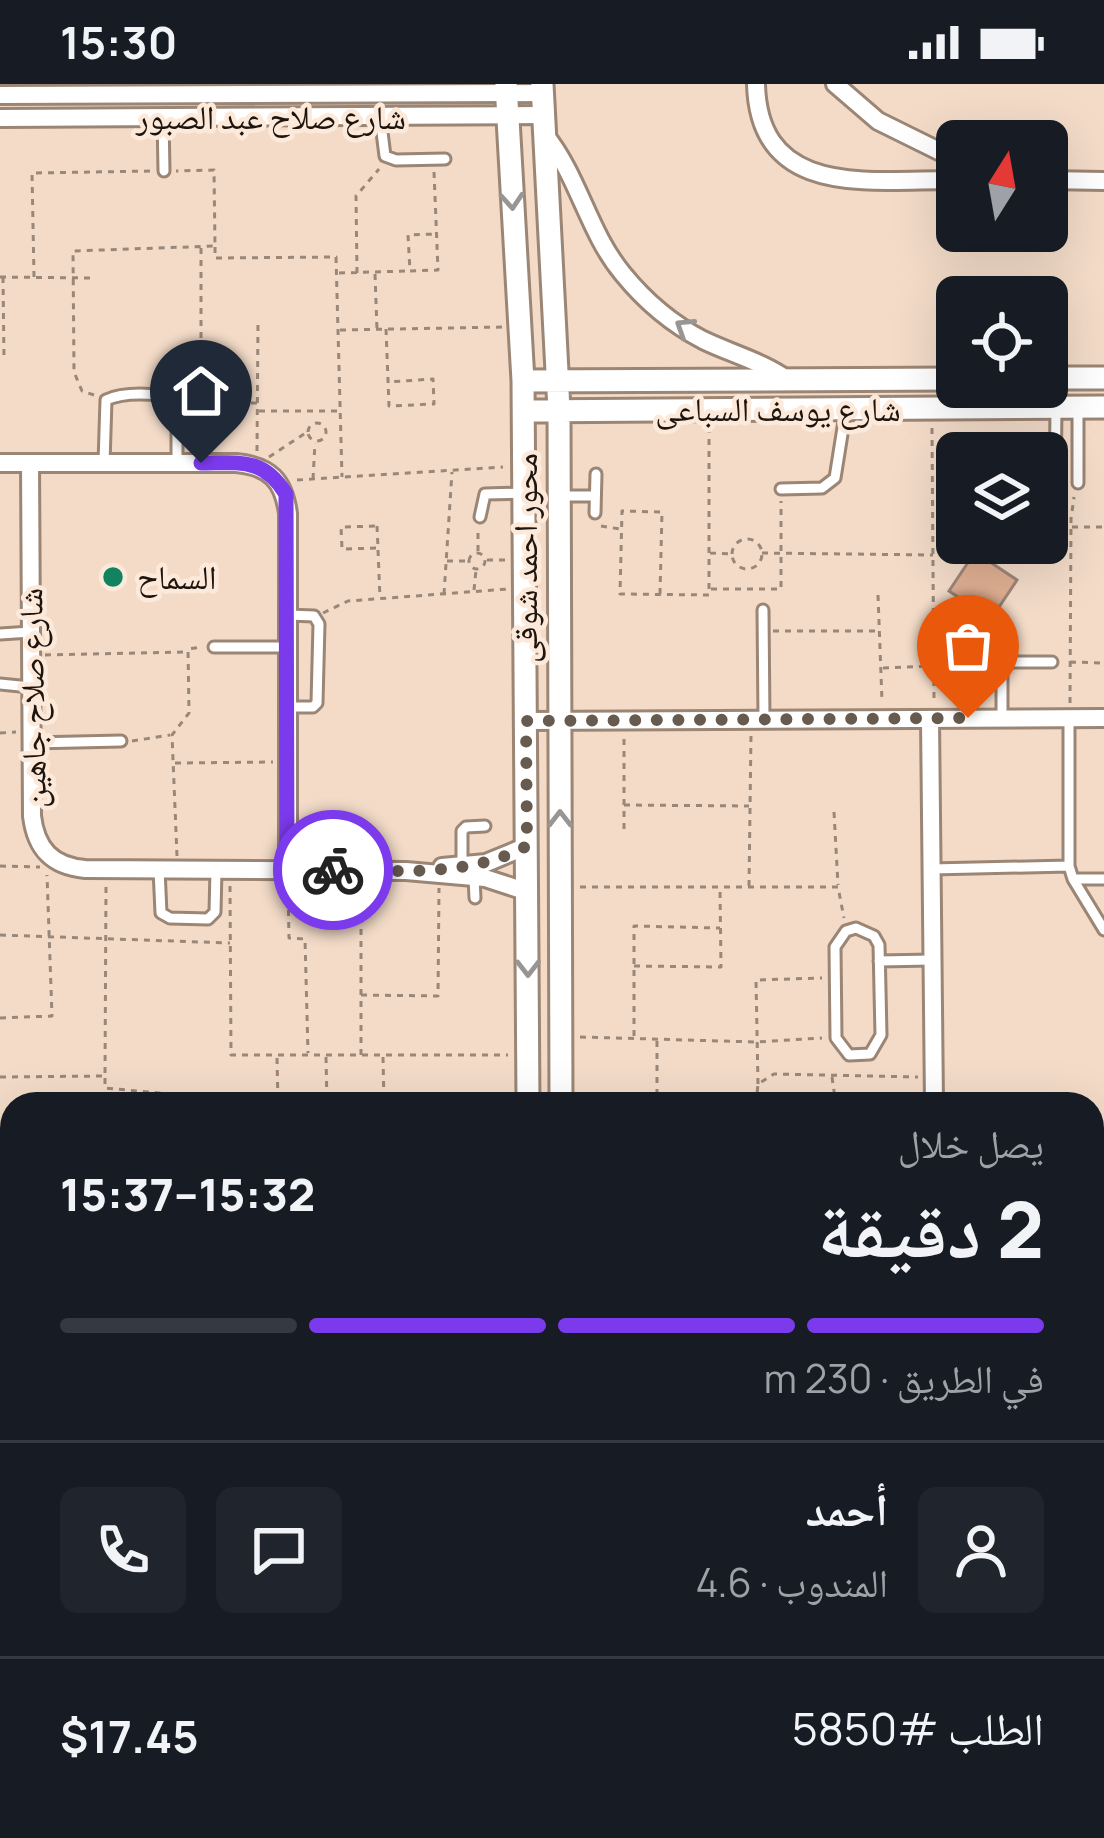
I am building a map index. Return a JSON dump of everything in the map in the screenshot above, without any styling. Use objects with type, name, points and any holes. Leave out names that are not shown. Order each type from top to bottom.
[{"type":"street","points":[[756,84],[762,127],[787,159],[804,170],[844,179],[936,180]]},
{"type":"street","points":[[835,84],[878,121],[936,150]]},
{"type":"street","name":"شارع صلاح عبد الصبور","points":[[0,95],[114,89],[506,98],[542,107]]},
{"type":"street","name":"شارع صلاح عبد الصبور","points":[[0,118],[380,116],[506,98]]},
{"type":"street","name":"محور احمد شوقى","points":[[506,98],[524,381],[528,1092]]},
{"type":"street","points":[[542,107],[600,242],[645,298],[704,340],[755,360],[788,380]]},
{"type":"street","name":"محور احمد شوقى","points":[[542,107],[560,410],[561,1092]]},
{"type":"street","points":[[1068,180],[1104,181]]},
{"type":"street","points":[[1068,378],[1099,378],[1083,407]]},
{"type":"street","name":"شارع يوسف السباعى","points":[[524,381],[936,379]]},
{"type":"street","name":"شارع يوسف السباعى","points":[[524,411],[1083,407]]},
{"type":"street","points":[[0,463],[257,465],[278,481],[286,494],[288,514],[287,870]]},
{"type":"street","name":"شارع صلاح جاهين","points":[[30,463],[32,816],[41,848],[68,867],[468,872],[528,892]]},
{"type":"street","points":[[526,721],[1104,718]]},
{"type":"street","points":[[932,719],[934,1092]]},
{"type":"street","name":"شارع صلاح جاهين","points":[[406,871],[468,872],[527,846]]},
{"type":"lane","points":[[380,116],[382,150],[390,159],[439,160]]},
{"type":"lane","points":[[163,117],[164,171]]},
{"type":"lane","points":[[104,463],[106,400],[116,396],[174,400],[177,463]]},
{"type":"lane","points":[[1078,484],[1083,407]]},
{"type":"lane","points":[[1068,456],[1083,407]]},
{"type":"lane","points":[[781,489],[822,488],[836,478],[846,409]]},
{"type":"lane","points":[[595,513],[596,474]]},
{"type":"lane","points":[[480,517],[485,494],[525,493]]},
{"type":"lane","points":[[560,496],[596,496]]},
{"type":"lane","points":[[758,720],[763,610]]},
{"type":"lane","points":[[287,615],[317,617],[318,700],[313,707],[287,707]]},
{"type":"lane","points":[[0,634],[31,632]]},
{"type":"lane","points":[[214,647],[287,647]]},
{"type":"lane","points":[[962,662],[1052,662]]},
{"type":"lane","points":[[1001,662],[1002,718]]},
{"type":"lane","points":[[0,684],[32,687]]},
{"type":"lane","points":[[1070,718],[1069,866],[1104,930]]},
{"type":"lane","points":[[32,743],[122,741]]},
{"type":"lane","points":[[475,898],[462,831],[485,826]]},
{"type":"lane","points":[[932,869],[1069,866]]},
{"type":"lane","points":[[168,870],[160,908],[170,919],[212,916],[223,870]]},
{"type":"lane","points":[[1073,879],[1104,880]]},
{"type":"lane","points":[[856,928],[874,936],[879,962],[878,1046],[870,1054],[849,1055],[836,1038],[835,946],[846,931],[856,928]]},
{"type":"lane","points":[[879,962],[932,960]]},
{"type":"path","points":[[357,272],[356,196],[390,159]]},
{"type":"path","points":[[337,273],[437,270],[439,160]]},
{"type":"path","points":[[34,277],[32,173],[214,170],[215,258],[336,257],[342,477]]},
{"type":"path","points":[[410,271],[408,235],[436,234]]},
{"type":"path","points":[[201,246],[201,463]]},
{"type":"path","points":[[106,400],[82,391],[76,382],[74,250],[215,246]]},
{"type":"path","points":[[375,272],[377,329]]},
{"type":"path","points":[[4,358],[1,277],[90,278]]},
{"type":"path","points":[[257,465],[258,321]]},
{"type":"path","points":[[338,330],[520,326]]},
{"type":"path","points":[[386,329],[388,382],[389,406],[434,404],[433,380],[388,382]]},
{"type":"path","points":[[201,402],[257,403]]},
{"type":"path","points":[[932,408],[932,719]]},
{"type":"path","points":[[661,594],[662,512],[622,511],[620,594],[709,595],[709,410]]},
{"type":"path","points":[[257,411],[340,411]]},
{"type":"path","points":[[257,465],[307,432],[311,424],[322,424],[326,436],[315,441]]},
{"type":"path","points":[[307,432],[315,441],[313,479]]},
{"type":"path","points":[[278,481],[524,466]]},
{"type":"path","points":[[444,594],[452,470]]},
{"type":"path","points":[[1070,718],[1071,527],[1078,484]]},
{"type":"path","points":[[763,610],[781,589],[781,489]]},
{"type":"path","points":[[595,513],[606,530],[621,529]]},
{"type":"path","points":[[446,562],[470,561],[478,553],[480,517]]},
{"type":"path","points":[[378,548],[341,549],[341,527],[377,526],[378,548],[380,598]]},
{"type":"path","points":[[1071,527],[1104,527]]},
{"type":"path","points":[[746,538],[757,543],[762,554],[758,565],[747,569],[736,565],[731,554],[736,543],[746,538]]},
{"type":"path","points":[[474,592],[476,568],[485,560],[478,553]]},
{"type":"path","points":[[709,554],[731,554]]},
{"type":"path","points":[[762,554],[933,555]]},
{"type":"path","points":[[470,561],[476,568]]},
{"type":"path","points":[[317,617],[334,605],[380,598],[525,588]]},
{"type":"path","points":[[709,589],[781,589]]},
{"type":"path","points":[[878,595],[882,719]]},
{"type":"path","points":[[764,631],[880,631]]},
{"type":"path","points":[[168,870],[172,734],[189,713],[188,652],[192,646],[214,647]]},
{"type":"path","points":[[31,656],[188,652]]},
{"type":"path","points":[[1070,662],[1104,663]]},
{"type":"path","points":[[881,668],[933,666]]},
{"type":"path","points":[[749,887],[758,720]]},
{"type":"path","points":[[624,721],[624,829]]},
{"type":"path","points":[[122,741],[172,734]]},
{"type":"path","points":[[173,763],[288,762]]},
{"type":"path","points":[[624,805],[750,806]]},
{"type":"path","points":[[834,812],[846,931]]},
{"type":"path","points":[[0,866],[47,867],[52,1016],[0,1018]]},
{"type":"path","points":[[106,869],[105,1088],[148,1092]]},
{"type":"path","points":[[223,870],[230,943],[230,1054],[528,1055]]},
{"type":"path","points":[[287,870],[289,938],[305,939],[308,1055]]},
{"type":"path","points":[[361,1054],[362,871]]},
{"type":"path","points":[[361,995],[438,996],[439,874]]},
{"type":"path","points":[[560,887],[838,887]]},
{"type":"path","points":[[634,966],[721,967],[720,887]]},
{"type":"path","points":[[634,1039],[634,926],[720,928]]},
{"type":"path","points":[[0,935],[230,943]]},
{"type":"path","points":[[757,1092],[755,980],[835,977]]},
{"type":"path","points":[[560,1036],[757,1042],[836,1038]]},
{"type":"path","points":[[657,1039],[657,1092]]},
{"type":"path","points":[[277,1055],[278,1092]]},
{"type":"path","points":[[326,1055],[327,1092]]},
{"type":"path","points":[[382,1055],[384,1092]]},
{"type":"path","points":[[758,1084],[774,1074],[934,1077]]},
{"type":"path","points":[[832,1075],[834,1092]]},
{"type":"path","points":[[0,1076],[105,1076]]},
{"type":"building","points":[[967,564],[993,564],[1017,580],[991,619],[949,591]]},
{"type":"way so far","points":[[333,870],[406,871],[486,863],[527,846],[526,721],[968,718]]},
{"type":"place","name":"السماح","points":[[113,577]]},
{"type":"route","points":[[201,463],[257,465],[275,476],[286,494],[287,870],[333,870]]}]
